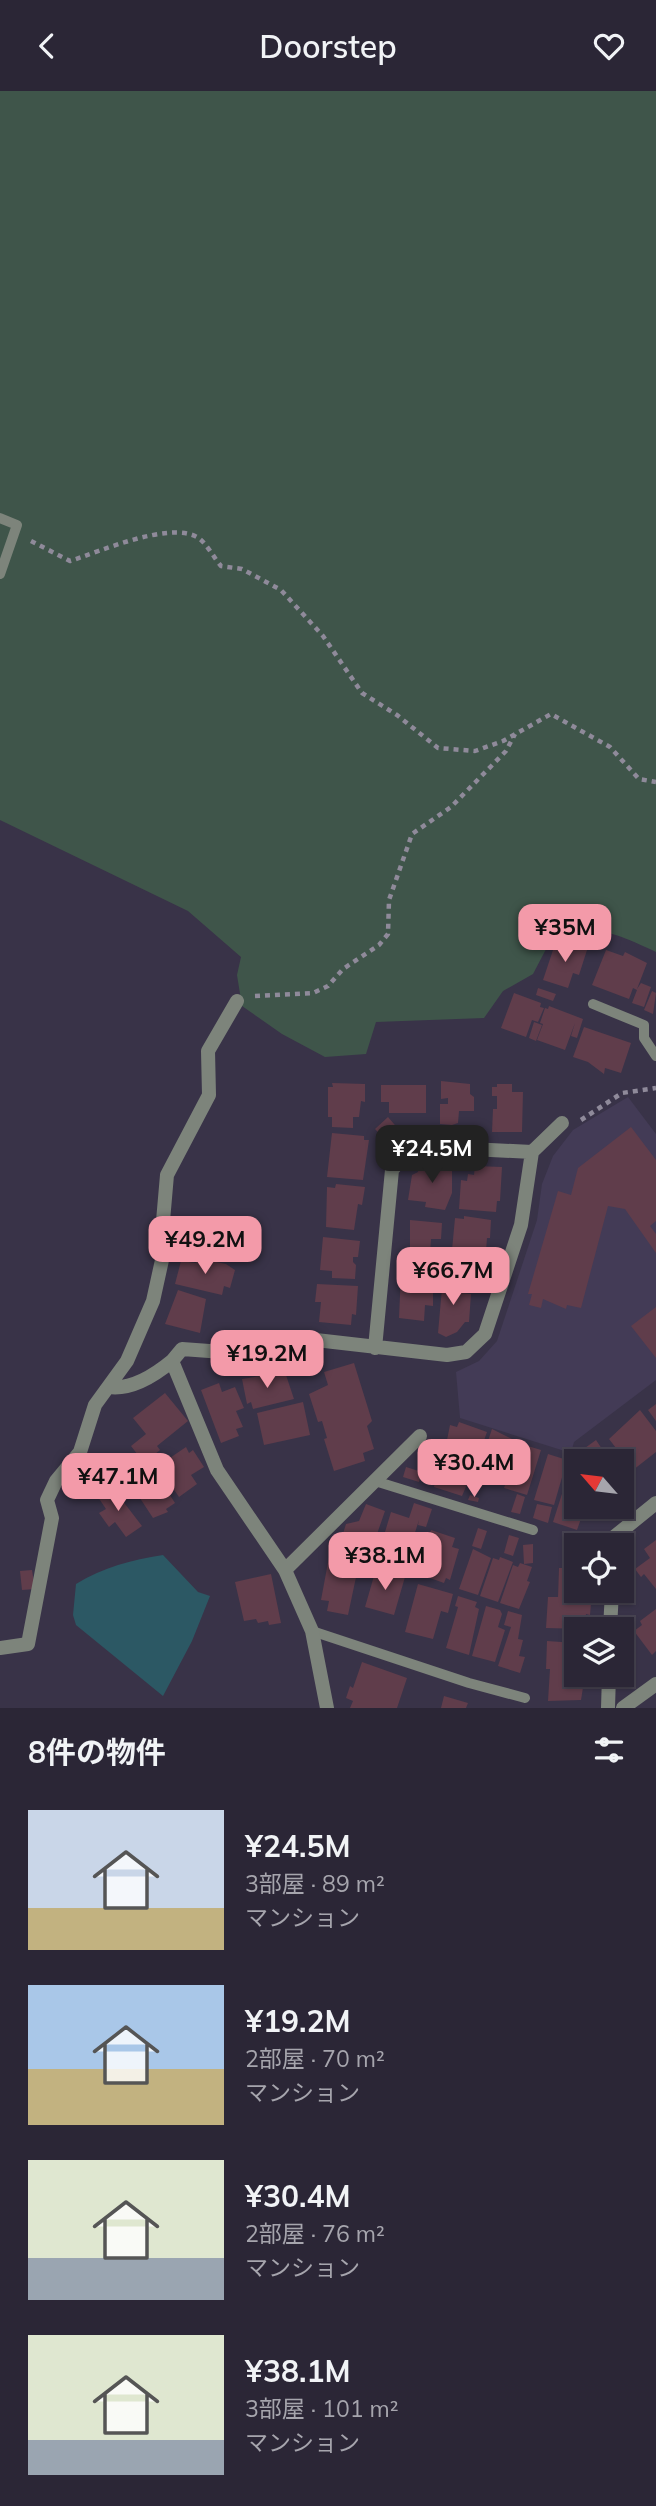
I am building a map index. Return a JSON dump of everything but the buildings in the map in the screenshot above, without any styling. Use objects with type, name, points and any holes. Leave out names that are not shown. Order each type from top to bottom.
[{"type":"street","points":[[0,1648],[28,1644],[52,1517],[47,1500],[57,1481],[80,1452],[95,1405],[127,1361],[153,1301],[164,1251],[163,1221],[167,1175],[209,1095],[208,1051],[237,1001]]},
{"type":"street","points":[[109,1387],[122,1389],[156,1374],[182,1349],[250,1354],[274,1345],[316,1340],[375,1349],[447,1355],[466,1352],[485,1334],[521,1225],[532,1152],[562,1123]]},
{"type":"street","points":[[375,1349],[392,1170],[412,1146],[532,1152]]},
{"type":"street","points":[[172,1361],[217,1470],[285,1570],[312,1631],[327,1708]]},
{"type":"street","points":[[285,1570],[420,1436]]},
{"type":"street","points":[[619,1533],[656,1503]]},
{"type":"street","points":[[622,1708],[656,1684]]},
{"type":"street","points":[[608,1708],[609,1687]]},
{"type":"lane","points":[[0,518],[17,525],[0,574]]},
{"type":"lane","points":[[593,1004],[644,1025],[644,1038],[656,1056]]},
{"type":"lane","points":[[375,1481],[451,1502],[533,1531]]},
{"type":"lane","points":[[312,1631],[469,1683],[525,1698]]},
{"type":"path","points":[[15,533],[70,561],[116,542],[180,533],[198,537],[221,566],[242,569],[281,590],[323,636],[362,693],[381,708],[397,715],[438,748],[475,751],[516,734],[551,714],[610,747],[639,779],[656,782]]},
{"type":"path","points":[[237,1001],[256,996],[313,993],[328,986],[343,969],[379,946],[388,934],[389,900],[412,834],[451,807],[506,751],[516,734]]},
{"type":"path","points":[[562,1123],[570,1126],[622,1093],[656,1088]]},
{"type":"shaded area","points":[[628,1097],[656,1134],[656,1380],[574,1442],[572,1449],[564,1451],[460,1418],[456,1372],[479,1361],[497,1341],[537,1220],[542,1184],[553,1156],[573,1130]]},
{"type":"green space","points":[[0,91],[656,91],[656,952],[607,933],[583,930],[555,932],[533,974],[503,991],[484,1018],[376,1022],[366,1054],[325,1057],[282,1034],[242,1006],[237,975],[241,957],[188,911],[0,820]]},
{"type":"water","points":[[163,1555],[198,1592],[210,1596],[192,1641],[163,1696],[76,1625],[73,1615],[76,1584],[118,1565]]}]
